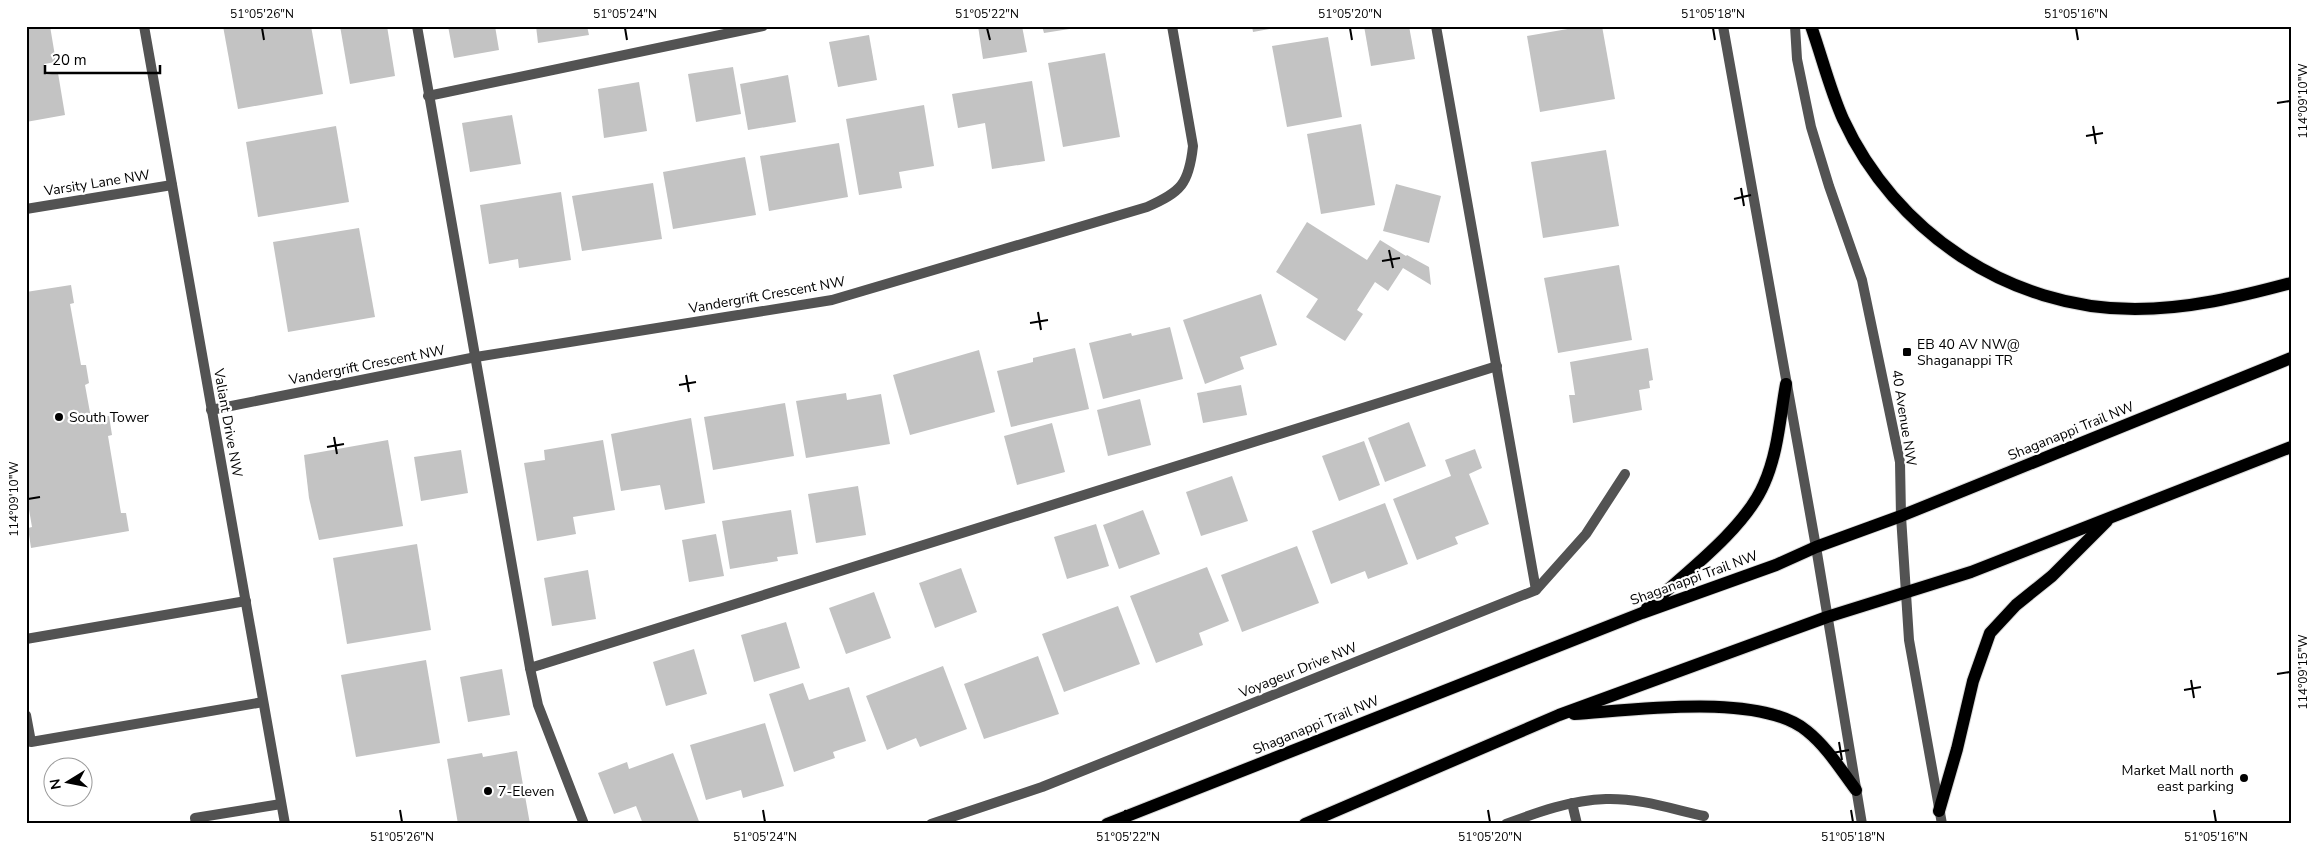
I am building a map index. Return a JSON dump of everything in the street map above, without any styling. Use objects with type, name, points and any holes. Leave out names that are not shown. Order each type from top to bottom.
[{"type":"main road","points":[[1811,26],[1843,119],[1876,177],[1907,212],[1946,248],[1975,266],[2014,285],[2054,298],[2133,309],[2177,307],[2231,299],[2291,283]]},
{"type":"main road","name":"Shaganappi Trail NW","points":[[1106,824],[1642,613],[1776,565],[1816,547],[1900,516],[2291,358]]},
{"type":"main road","points":[[1642,613],[1731,532],[1748,512],[1764,484],[1774,453],[1786,384]]},
{"type":"main road","points":[[1306,824],[1559,715],[1827,617],[1971,572],[2291,447]]},
{"type":"main road","points":[[1940,811],[1973,681],[1990,633],[2016,605],[2052,576],[2112,517]]},
{"type":"main road","points":[[1559,715],[1668,707],[1718,707],[1764,713],[1788,720],[1806,730],[1823,746],[1856,790]]},
{"type":"street","name":"Valiant Drive NW","points":[[144,26],[285,824]]},
{"type":"street","points":[[416,26],[530,668],[538,705],[584,824]]},
{"type":"street","points":[[428,96],[763,26]]},
{"type":"street","name":"Vandergrift Crescent NW","points":[[211,410],[476,357],[832,300],[1123,214],[1170,197],[1183,185],[1191,164],[1193,146],[1172,26]]},
{"type":"street","points":[[1436,26],[1536,590]]},
{"type":"street","points":[[1723,26],[1816,547],[1862,824]]},
{"type":"street","name":"40 Avenue NW","points":[[1795,26],[1796,59],[1811,127],[1829,186],[1862,280],[1900,462],[1900,516],[1909,640],[1942,824]]},
{"type":"street","name":"Varsity Lane NW","points":[[26,209],[172,185]]},
{"type":"street","points":[[530,668],[1496,366]]},
{"type":"street","name":"Voyageur Drive NW","points":[[931,824],[1042,787],[1536,590],[1586,534],[1625,474]]},
{"type":"street","points":[[26,639],[246,600]]},
{"type":"street","points":[[26,715],[31,742],[263,702]]},
{"type":"street","points":[[1506,824],[1548,808],[1606,799],[1636,801],[1704,816]]},
{"type":"street","points":[[1572,803],[1577,824]]},
{"type":"street","points":[[196,824],[195,818],[281,804]]},
{"type":"building","points":[[26,26],[50,26],[56,62],[44,64],[46,75],[58,73],[65,115],[26,122]]},
{"type":"building","points":[[223,26],[311,26],[323,94],[238,109]]},
{"type":"building","points":[[340,26],[387,26],[395,76],[350,84]]},
{"type":"building","points":[[448,26],[495,26],[499,50],[454,58]]},
{"type":"building","points":[[536,26],[587,26],[589,35],[538,43]]},
{"type":"building","points":[[978,26],[1022,26],[1027,52],[983,59]]},
{"type":"building","points":[[1042,26],[1082,26],[1082,27],[1044,33]]},
{"type":"building","points":[[1252,26],[1281,26],[1281,27],[1253,32]]},
{"type":"building","points":[[1364,26],[1409,26],[1415,59],[1371,66]]},
{"type":"building","points":[[1585,26],[1602,26],[1615,99],[1540,112],[1527,36]]},
{"type":"building","points":[[869,35],[877,80],[838,87],[829,42]]},
{"type":"building","points":[[1328,37],[1342,117],[1287,127],[1272,46]]},
{"type":"building","points":[[1105,53],[1120,137],[1063,147],[1048,63]]},
{"type":"building","points":[[733,67],[741,114],[696,122],[688,74]]},
{"type":"building","points":[[788,75],[796,122],[748,130],[740,84]]},
{"type":"building","points":[[1032,81],[1045,161],[992,169],[985,123],[958,128],[952,94]]},
{"type":"building","points":[[639,82],[647,131],[604,138],[598,89]]},
{"type":"building","points":[[924,105],[934,166],[899,172],[902,188],[859,195],[846,119]]},
{"type":"building","points":[[512,115],[521,164],[470,172],[462,123]]},
{"type":"building","points":[[1361,124],[1375,205],[1321,214],[1307,134]]},
{"type":"building","points":[[336,126],[349,202],[258,217],[246,142]]},
{"type":"building","points":[[839,143],[848,197],[769,211],[760,156]]},
{"type":"building","points":[[1606,150],[1619,226],[1543,238],[1531,162]]},
{"type":"building","points":[[745,157],[756,215],[673,229],[663,172]]},
{"type":"building","points":[[653,183],[662,239],[582,251],[572,196]]},
{"type":"building","points":[[1396,184],[1441,196],[1429,243],[1383,231]]},
{"type":"building","points":[[561,192],[571,260],[519,268],[518,259],[489,264],[480,205]]},
{"type":"building","points":[[1307,222],[1367,260],[1380,240],[1429,267],[1431,285],[1403,268],[1388,291],[1375,282],[1357,310],[1363,314],[1345,341],[1306,317],[1318,299],[1276,272]]},
{"type":"building","points":[[359,228],[375,317],[288,332],[273,242]]},
{"type":"building","points":[[1619,265],[1632,340],[1558,353],[1544,278]]},
{"type":"building","name":"South Tower","points":[[71,285],[74,303],[70,304],[81,365],[86,365],[89,383],[85,385],[91,418],[109,416],[112,435],[108,436],[121,513],[126,513],[129,531],[31,548],[28,528],[32,527],[26,492],[26,292]]},
{"type":"building","points":[[1261,294],[1277,345],[1240,357],[1244,369],[1205,384],[1183,320]]},
{"type":"building","points":[[1170,327],[1183,379],[1103,399],[1089,343],[1131,333],[1132,336]]},
{"type":"building","points":[[1075,348],[1089,409],[1011,427],[997,371],[1033,362],[1033,358]]},
{"type":"building","points":[[1648,348],[1653,380],[1649,381],[1650,388],[1639,390],[1642,410],[1573,423],[1569,395],[1575,395],[1570,362]]},
{"type":"building","points":[[979,350],[995,412],[910,435],[893,375]]},
{"type":"building","points":[[1241,385],[1247,415],[1203,423],[1197,393]]},
{"type":"building","points":[[846,393],[847,400],[881,394],[890,444],[806,458],[796,401]]},
{"type":"building","points":[[1140,399],[1151,445],[1108,456],[1097,410]]},
{"type":"building","points":[[785,403],[794,456],[713,470],[704,417]]},
{"type":"building","points":[[691,418],[705,503],[665,510],[660,485],[621,491],[611,434]]},
{"type":"building","points":[[1409,422],[1426,466],[1385,482],[1368,438]]},
{"type":"building","points":[[1052,423],[1065,472],[1017,485],[1004,436]]},
{"type":"building","points":[[388,440],[403,526],[319,540],[309,498],[304,455]]},
{"type":"building","points":[[603,440],[615,510],[573,517],[576,534],[537,541],[524,463],[545,460],[544,450]]},
{"type":"building","points":[[1364,441],[1380,485],[1339,501],[1322,456]]},
{"type":"building","points":[[1475,449],[1482,468],[1469,474],[1489,524],[1455,537],[1458,544],[1417,560],[1393,499],[1451,476],[1445,460]]},
{"type":"building","points":[[461,450],[468,493],[421,501],[414,457]]},
{"type":"building","points":[[1232,476],[1248,521],[1201,536],[1186,492]]},
{"type":"building","points":[[858,486],[866,535],[816,543],[808,494]]},
{"type":"building","points":[[1385,503],[1408,564],[1368,579],[1365,571],[1331,584],[1312,531]]},
{"type":"building","points":[[791,510],[798,554],[777,557],[778,561],[730,569],[722,521]]},
{"type":"building","points":[[1143,510],[1160,554],[1119,569],[1103,525]]},
{"type":"building","points":[[1096,524],[1109,566],[1067,579],[1054,537]]},
{"type":"building","points":[[716,534],[724,576],[689,582],[682,540]]},
{"type":"building","points":[[417,544],[431,630],[347,644],[333,558]]},
{"type":"building","points":[[1297,546],[1319,603],[1242,632],[1221,575]]},
{"type":"building","points":[[1207,567],[1229,621],[1199,633],[1203,645],[1156,663],[1130,596]]},
{"type":"building","points":[[961,568],[977,612],[935,628],[919,583]]},
{"type":"building","points":[[588,570],[596,619],[552,626],[544,578]]},
{"type":"building","points":[[874,592],[891,638],[846,654],[829,608]]},
{"type":"building","points":[[1118,606],[1140,664],[1064,692],[1042,634]]},
{"type":"building","points":[[786,622],[800,668],[754,682],[741,635]]},
{"type":"building","points":[[694,649],[707,694],[666,706],[653,662]]},
{"type":"building","points":[[1038,656],[1059,714],[984,739],[964,684]]},
{"type":"building","points":[[426,660],[440,743],[356,757],[341,675]]},
{"type":"building","points":[[943,666],[967,729],[920,747],[916,738],[887,750],[866,696]]},
{"type":"building","points":[[502,669],[510,715],[468,722],[460,677]]},
{"type":"building","points":[[803,683],[809,700],[849,687],[866,741],[833,752],[835,758],[794,772],[769,694]]},
{"type":"building","points":[[765,723],[784,786],[743,798],[741,790],[706,800],[690,745]]},
{"type":"building","name":"7-Eleven","points":[[517,751],[530,824],[458,824],[447,759],[482,753],[483,757]]},
{"type":"building","points":[[673,753],[700,824],[643,824],[636,806],[614,814],[598,773],[627,762],[629,769]]},
{"type":"place","name":"EB 40 AV NW@ Shaganappi TR","points":[[1907,352]]},
{"type":"place","name":"South Tower","points":[[59,417]]},
{"type":"place","name":"Market Mall north east parking","points":[[2244,778]]},
{"type":"place","name":"7-Eleven","points":[[488,791]]}]
